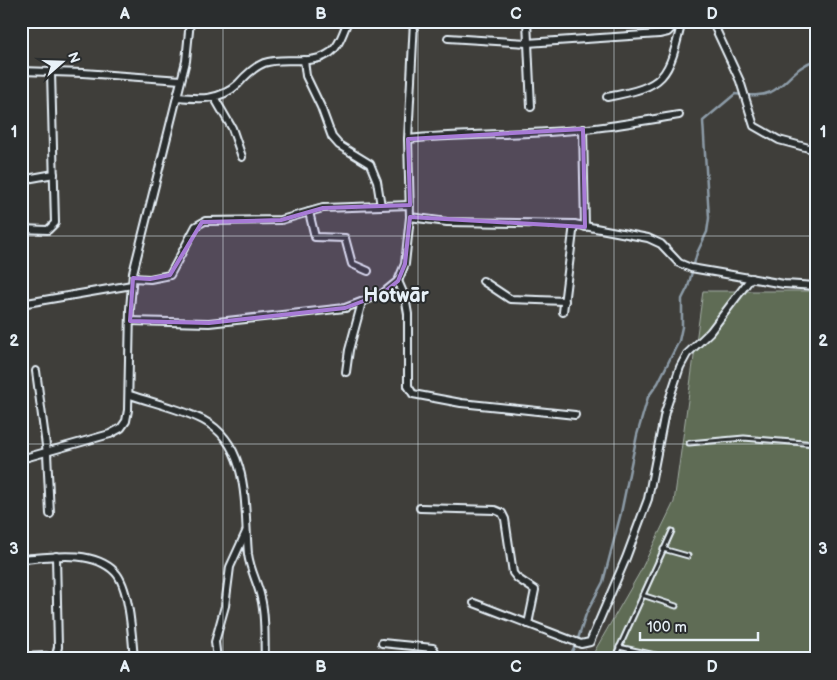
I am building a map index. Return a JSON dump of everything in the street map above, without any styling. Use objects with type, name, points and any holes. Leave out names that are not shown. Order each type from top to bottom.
[{"type":"street","points":[[21,459],[110,434],[121,428],[126,421],[130,395],[132,281],[181,80],[190,21]]},
{"type":"street","points":[[177,97],[201,99],[228,92],[257,66],[265,62],[304,60],[325,56],[333,50],[348,21]]},
{"type":"street","points":[[130,322],[209,323],[345,308],[382,294],[398,281],[405,264],[410,217],[408,139],[414,21]]},
{"type":"street","points":[[527,21],[531,107]]},
{"type":"street","points":[[448,38],[527,43],[663,34],[680,21]]},
{"type":"street","points":[[607,97],[644,89],[660,79],[672,62],[680,21]]},
{"type":"street","points":[[712,21],[740,81],[754,126],[779,140],[816,150]]},
{"type":"street","points":[[304,60],[306,76],[321,107],[332,137],[339,145],[364,159],[373,168],[381,206]]},
{"type":"street","points":[[21,71],[181,80]]},
{"type":"street","points":[[21,229],[45,230],[53,228],[55,219],[51,72]]},
{"type":"street","points":[[214,97],[232,128],[242,157]]},
{"type":"street","points":[[408,139],[469,134],[551,132],[678,115]]},
{"type":"street","points":[[583,129],[586,227]]},
{"type":"street","points":[[21,180],[54,174]]},
{"type":"street","points":[[21,304],[170,275],[196,226],[202,222],[282,220],[323,208],[410,205]]},
{"type":"street","points":[[309,212],[315,237],[344,238],[352,264],[368,271]]},
{"type":"street","points":[[410,217],[447,222],[574,224],[648,238],[661,244],[679,263],[695,268],[751,278],[816,286]]},
{"type":"street","points":[[563,312],[574,224]]},
{"type":"street","points":[[474,603],[578,643],[588,643],[594,635],[648,498],[665,412],[680,367],[687,354],[710,332],[751,278]]},
{"type":"street","points":[[398,281],[407,305],[408,386],[413,394],[461,403],[575,415]]},
{"type":"street","points":[[483,281],[510,299],[564,302]]},
{"type":"street","points":[[346,372],[349,350],[362,302]]},
{"type":"street","points":[[36,371],[47,453],[50,514]]},
{"type":"street","points":[[130,395],[202,420],[222,435],[237,462],[245,503],[250,566],[262,603],[265,659]]},
{"type":"street","points":[[420,508],[495,510],[502,513],[505,519],[508,552],[514,573],[517,578],[535,590],[528,624]]},
{"type":"street","points":[[218,659],[215,642],[225,606],[230,567],[247,531]]},
{"type":"street","points":[[21,559],[56,556],[87,559],[115,572],[124,592],[134,659]]},
{"type":"street","points":[[21,657],[46,656],[54,659],[58,647],[56,556]]},
{"type":"street","points":[[382,643],[433,648],[436,651],[436,659]]},
{"type":"lane","points":[[689,444],[744,438],[816,444]]},
{"type":"lane","points":[[614,659],[672,531]]},
{"type":"lane","points":[[663,549],[688,556]]},
{"type":"lane","points":[[642,595],[676,606]]},
{"type":"lane","points":[[619,647],[664,657]]},
{"type":"highlighted area","points":[[583,129],[585,227],[410,217],[405,264],[398,281],[382,294],[345,308],[209,323],[130,321],[133,278],[150,279],[170,275],[202,222],[281,220],[323,208],[410,205],[408,139]]},
{"type":"green space","points":[[703,291],[816,291],[816,659],[590,659],[640,572],[674,502]]},
{"type":"waterway","points":[[568,659],[577,642],[586,614],[603,582],[621,513],[637,435],[648,397],[658,383],[679,341],[682,327],[682,299],[688,287],[697,253],[707,232],[709,218],[703,121],[735,94],[767,94],[777,89],[802,66],[816,60]]},
{"type":"district","name":"Hotwār","points":[[396,296]]}]
